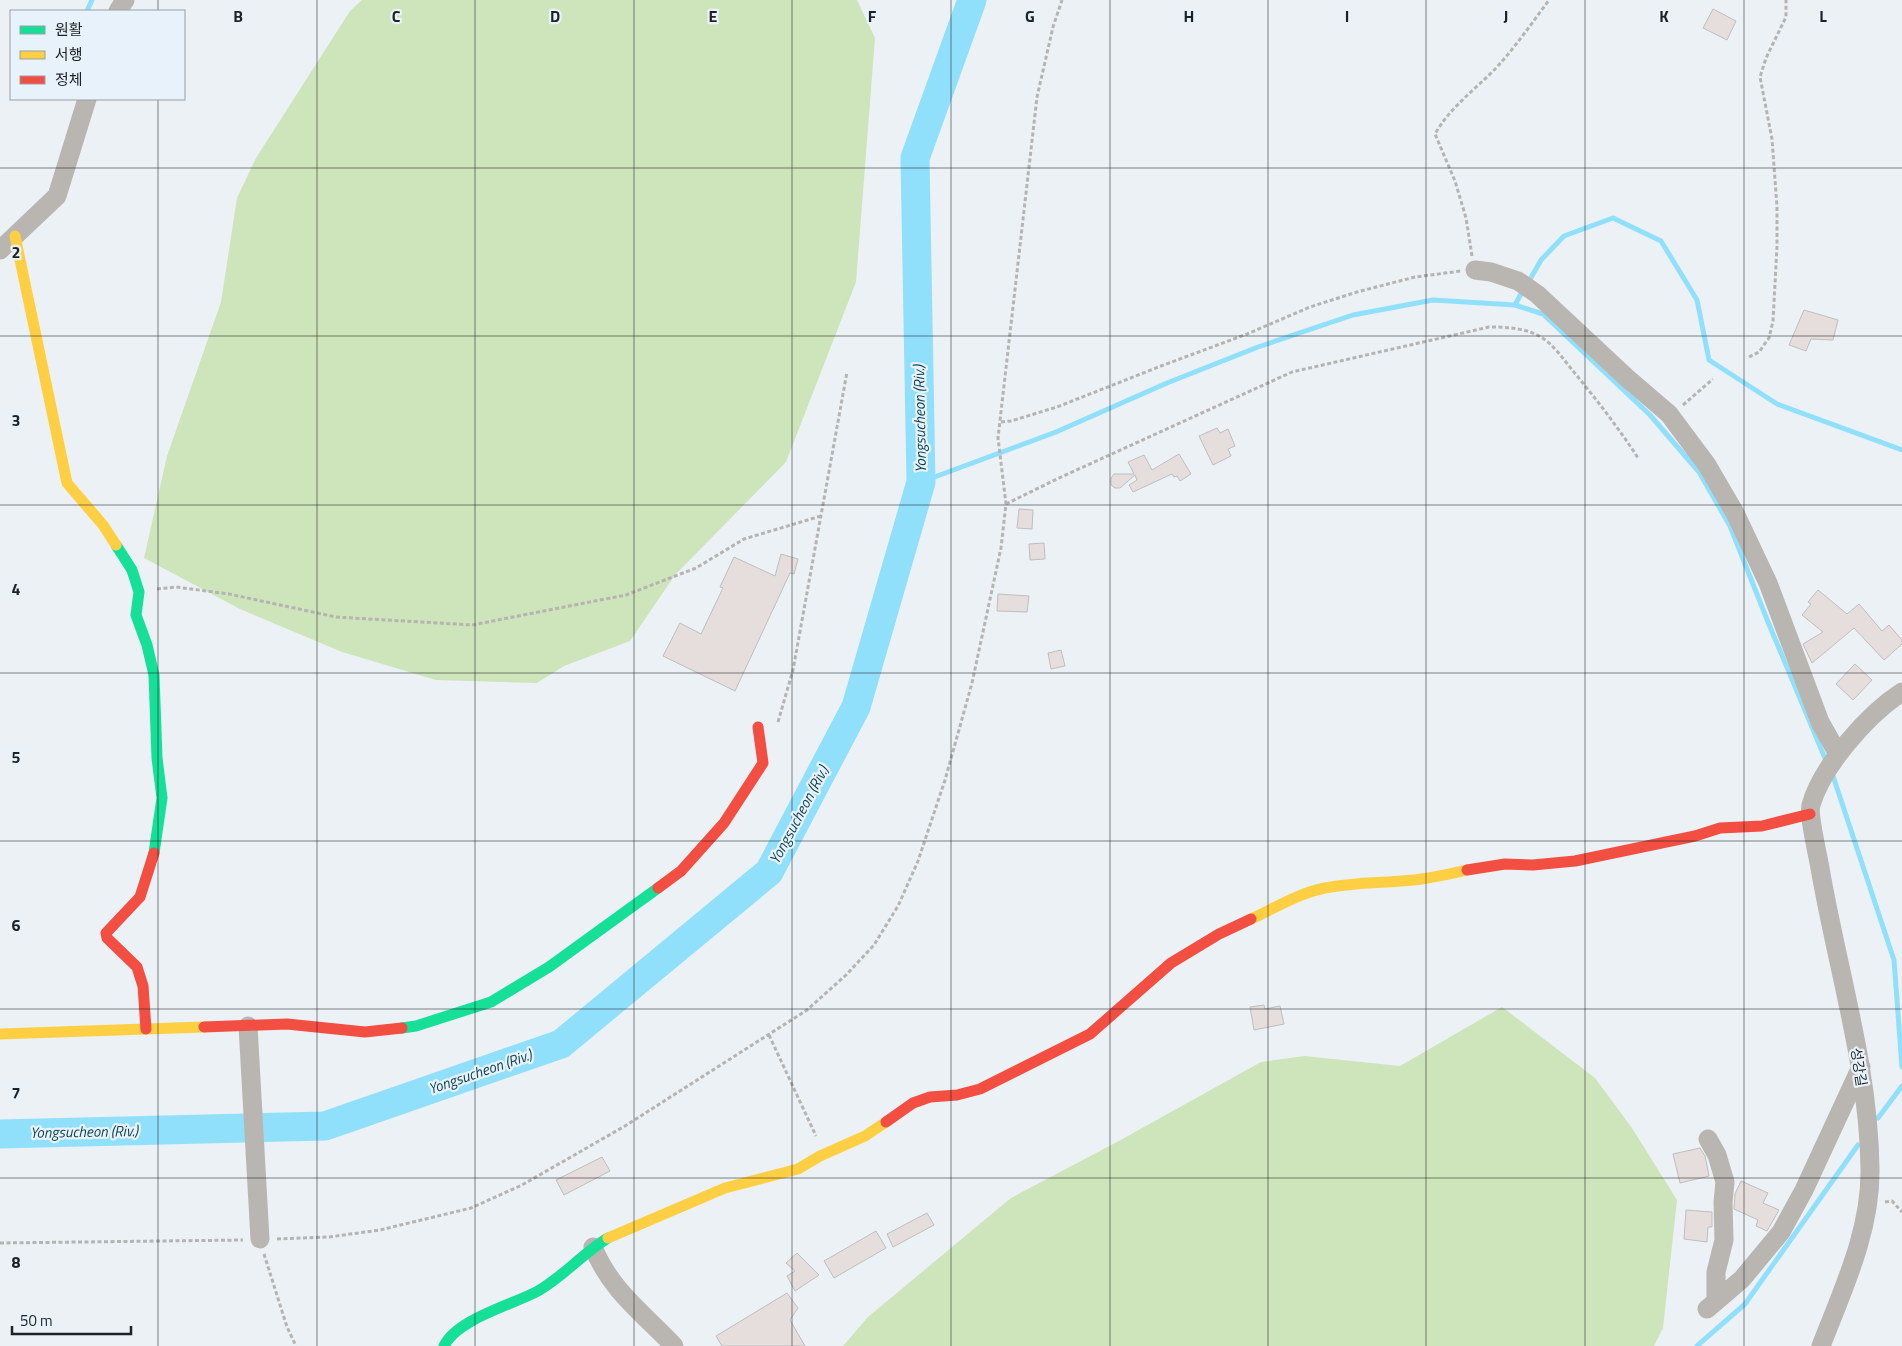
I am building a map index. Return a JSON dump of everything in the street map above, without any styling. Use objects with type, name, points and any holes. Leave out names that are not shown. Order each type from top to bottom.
[{"type":"street","points":[[0,250],[57,196],[87,100]]},
{"type":"street","points":[[15,236],[67,483],[103,525],[132,570],[139,592],[136,616],[147,645],[154,675],[157,758],[162,798],[156,846],[140,897],[106,933],[107,938],[137,968],[143,986],[146,1029]]},
{"type":"street","points":[[1475,270],[1491,272],[1518,281],[1537,294],[1627,378],[1669,414],[1707,465],[1736,513],[1768,584],[1820,722],[1837,755]]},
{"type":"street","points":[[444,1346],[463,1325],[539,1290],[570,1269],[593,1247],[614,1234],[668,1214],[725,1188],[798,1169],[824,1154],[865,1136],[913,1103],[930,1097],[957,1095],[980,1088],[1090,1034],[1171,962],[1219,934],[1295,898],[1324,888],[1351,884],[1415,880],[1442,876],[1473,868],[1505,864],[1533,865],[1575,861],[1695,836],[1720,828],[1762,826],[1810,814],[1810,806],[1819,785],[1837,755],[1870,720],[1902,692]]},
{"type":"street","points":[[0,1034],[287,1024],[365,1032],[416,1026],[491,1002],[548,967],[681,871],[724,823],[763,763],[758,728]]},
{"type":"street","name":"성강길","points":[[1810,814],[1814,826],[1844,991],[1861,1066],[1869,1143],[1869,1202],[1855,1258],[1822,1346]]},
{"type":"street","points":[[248,1026],[260,1239]]},
{"type":"street","points":[[1708,1139],[1717,1155],[1725,1182],[1723,1202],[1724,1240],[1716,1272],[1711,1305],[1742,1278],[1781,1232],[1804,1190],[1861,1066]]},
{"type":"street","points":[[593,1247],[601,1265],[620,1292],[674,1346]]},
{"type":"path","points":[[0,1243],[329,1237],[380,1230],[471,1208],[522,1184],[625,1126],[769,1035],[806,1010],[846,975],[874,945],[898,906],[918,861],[946,780],[972,683],[1001,548],[1006,504],[998,438],[1038,97],[1052,27],[1062,0]]},
{"type":"path","points":[[1001,422],[1011,421],[1057,407],[1247,334],[1310,307],[1338,298],[1415,277],[1475,270],[1466,218],[1455,181],[1435,134],[1443,119],[1502,60],[1549,0]]},
{"type":"path","points":[[1749,357],[1758,352],[1769,338],[1773,321],[1777,207],[1772,139],[1760,77],[1766,58],[1786,17],[1786,0]]},
{"type":"path","points":[[1006,504],[1292,372],[1489,327],[1510,327],[1542,338],[1560,355],[1614,422],[1638,458]]},
{"type":"path","points":[[778,723],[793,670],[847,372]]},
{"type":"path","points":[[1669,414],[1690,402],[1713,380]]},
{"type":"path","points":[[139,592],[176,587],[229,594],[336,617],[472,625],[626,595],[696,568],[744,539],[821,516]]},
{"type":"path","points":[[769,1035],[824,1154]]},
{"type":"path","points":[[1869,1202],[1892,1202],[1902,1212]]},
{"type":"path","points":[[260,1239],[286,1327],[296,1346]]},
{"type":"green space","points":[[362,0],[857,0],[875,38],[856,282],[786,462],[675,575],[630,641],[564,666],[537,683],[436,680],[342,652],[240,609],[144,558],[167,456],[221,302],[237,198],[256,158],[350,11]]},
{"type":"green space","points":[[1502,1007],[1595,1078],[1632,1128],[1677,1200],[1663,1328],[1654,1346],[843,1346],[868,1317],[1011,1198],[1261,1062],[1304,1056],[1400,1066]]},
{"type":"building","points":[[1713,9],[1736,21],[1727,40],[1703,28]]},
{"type":"building","points":[[1804,310],[1838,320],[1833,340],[1811,339],[1806,351],[1789,345]]},
{"type":"building","points":[[1217,428],[1220,433],[1228,429],[1235,446],[1228,449],[1231,456],[1213,465],[1199,436]]},
{"type":"building","points":[[1179,454],[1191,474],[1180,481],[1177,476],[1174,477],[1172,474],[1133,492],[1129,485],[1137,480],[1135,475],[1120,488],[1115,488],[1111,485],[1111,478],[1114,474],[1134,474],[1128,462],[1144,455],[1152,470]]},
{"type":"building","points":[[1019,509],[1033,510],[1032,529],[1017,528]]},
{"type":"building","points":[[1044,543],[1045,559],[1030,560],[1029,544]]},
{"type":"building","points":[[781,554],[798,559],[794,574],[790,573],[735,691],[663,656],[680,623],[701,634],[723,588],[720,587],[734,557],[775,576]]},
{"type":"building","points":[[1818,590],[1847,614],[1859,604],[1882,631],[1889,625],[1902,640],[1902,644],[1884,660],[1854,628],[1812,663],[1803,644],[1823,632],[1802,615],[1811,604],[1808,602]]},
{"type":"building","points":[[998,594],[1029,596],[1027,612],[997,611]]},
{"type":"building","points":[[1061,650],[1065,666],[1051,669],[1048,653]]},
{"type":"building","points":[[1855,664],[1872,680],[1853,700],[1836,684]]},
{"type":"building","points":[[1264,1005],[1265,1009],[1280,1006],[1284,1024],[1254,1030],[1250,1007]]},
{"type":"building","points":[[1700,1148],[1705,1156],[1709,1176],[1680,1183],[1673,1154]]},
{"type":"building","points":[[602,1157],[610,1171],[564,1195],[556,1180]]},
{"type":"building","points":[[1741,1181],[1768,1193],[1763,1203],[1779,1210],[1767,1231],[1756,1226],[1758,1220],[1734,1209],[1735,1194]]},
{"type":"building","points":[[1686,1210],[1712,1212],[1712,1227],[1708,1227],[1707,1242],[1684,1239]]},
{"type":"building","points":[[927,1213],[934,1225],[893,1247],[887,1234]]},
{"type":"building","points":[[876,1231],[886,1248],[834,1278],[824,1261]]},
{"type":"building","points":[[797,1253],[819,1275],[795,1291],[787,1276],[795,1271],[786,1263]]},
{"type":"building","points":[[787,1293],[798,1308],[790,1320],[805,1346],[722,1346],[716,1336]]},
{"type":"waterway","points":[[87,10],[92,0]]},
{"type":"waterway","name":"Yongsucheon (Riv.)","points":[[0,1134],[325,1126],[561,1044],[769,872],[856,707],[921,482],[915,158],[972,0]]},
{"type":"waterway","points":[[1528,283],[1541,260],[1564,236],[1613,218],[1661,241],[1697,300],[1709,360],[1777,404],[1902,450]]},
{"type":"waterway","points":[[921,482],[1056,432],[1167,383],[1258,347],[1353,315],[1433,300],[1515,305],[1523,290]]},
{"type":"waterway","points":[[1515,305],[1543,314],[1650,415],[1699,472],[1730,526],[1827,763]]},
{"type":"waterway","points":[[1832,773],[1894,960],[1902,1067]]},
{"type":"waterway","points":[[1878,1118],[1902,1086]]},
{"type":"waterway","points":[[1697,1346],[1745,1304],[1858,1145]]},
{"type":"traffic: fast","points":[[116,545],[132,570],[139,592],[136,615],[147,645],[154,675],[157,758],[162,798],[154,853]]},
{"type":"traffic: fast","points":[[402,1028],[416,1026],[491,1002],[549,967],[658,888]]},
{"type":"traffic: fast","points":[[444,1346],[451,1336],[473,1320],[538,1291],[608,1238]]},
{"type":"traffic: slow","points":[[15,236],[67,483],[103,525],[116,545]]},
{"type":"traffic: slow","points":[[1251,919],[1315,890],[1347,885],[1421,879],[1467,870]]},
{"type":"traffic: slow","points":[[0,1034],[204,1027]]},
{"type":"traffic: slow","points":[[608,1238],[725,1188],[798,1169],[820,1156],[865,1136],[886,1122]]},
{"type":"traffic: jam","points":[[658,888],[681,871],[724,823],[763,763],[758,727]]},
{"type":"traffic: jam","points":[[1467,870],[1505,864],[1533,865],[1575,861],[1695,836],[1720,828],[1762,826],[1810,814]]},
{"type":"traffic: jam","points":[[146,1029],[143,986],[137,967],[107,938],[106,933],[140,897],[154,853]]},
{"type":"traffic: jam","points":[[886,1122],[913,1103],[930,1097],[957,1095],[980,1089],[1090,1034],[1171,963],[1219,934],[1251,919]]},
{"type":"traffic: jam","points":[[204,1027],[287,1024],[365,1032],[402,1028]]}]
